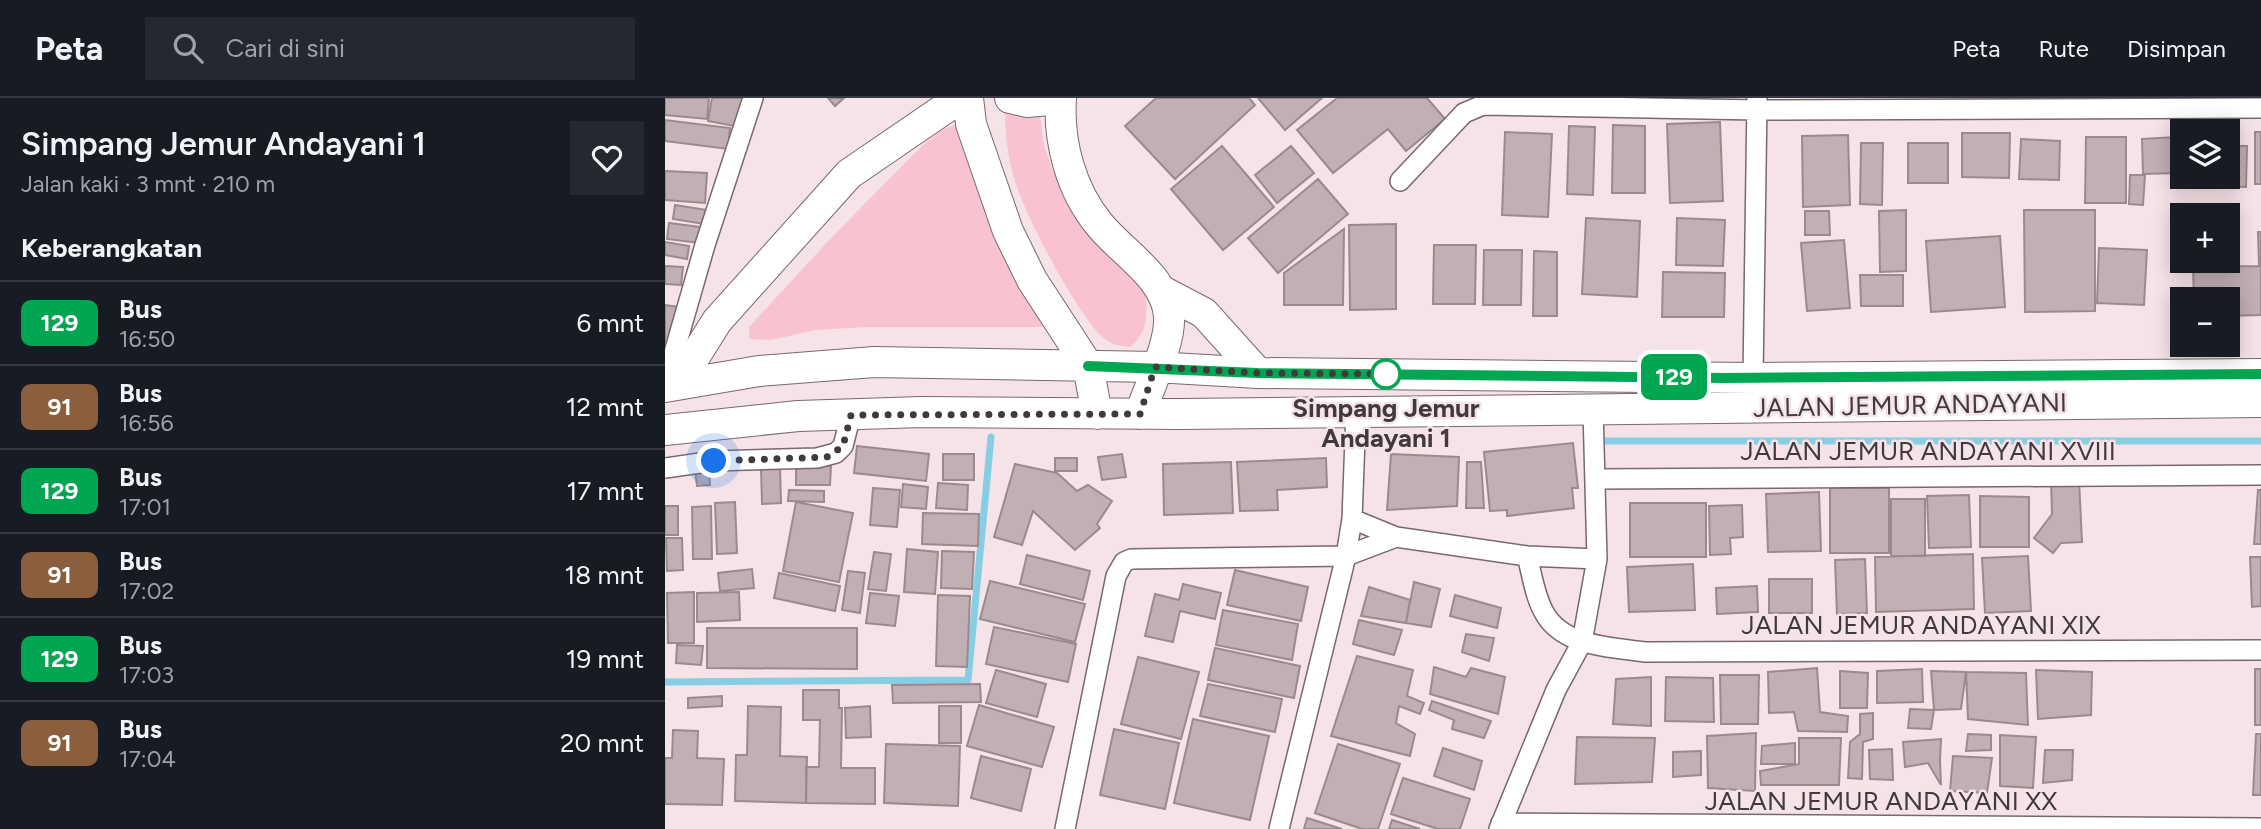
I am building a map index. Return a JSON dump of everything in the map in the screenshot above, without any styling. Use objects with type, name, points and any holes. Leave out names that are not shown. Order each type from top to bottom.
[{"type":"main road","points":[[669,385],[717,321],[849,174],[960,98]]},
{"type":"main road","points":[[968,98],[971,124],[1008,231],[1032,280],[1088,366],[1097,414]]},
{"type":"main road","points":[[1010,98],[1027,102],[1061,99],[1062,139],[1069,171],[1097,223],[1164,292],[1204,313],[1258,373]]},
{"type":"main road","points":[[1140,414],[1167,338],[1169,316],[1164,292]]},
{"type":"main road","name":"JALAN JEMUR ANDAYANI","points":[[669,385],[759,371],[874,362],[1155,367],[1258,373],[1753,378],[2261,374]]},
{"type":"main road","name":"JALAN JEMUR ANDAYANI","points":[[665,430],[799,416],[851,415],[2261,402]]},
{"type":"street","points":[[669,385],[705,245],[753,98]]},
{"type":"street","points":[[1400,181],[1464,113],[1483,106],[2192,103],[2261,108]]},
{"type":"street","points":[[1753,378],[1757,104]]},
{"type":"street","points":[[1500,826],[1556,690],[1582,642],[1597,559],[1593,408]]},
{"type":"street","points":[[1279,829],[1346,556],[1352,519],[1356,412]]},
{"type":"street","points":[[665,468],[714,461],[827,457],[843,446],[851,415]]},
{"type":"street","name":"JALAN JEMUR ANDAYANI XVIII","points":[[1595,479],[2261,475]]},
{"type":"street","points":[[1352,519],[1396,537],[1527,556],[1597,559]]},
{"type":"street","points":[[1065,829],[1115,576],[1123,562],[1131,559],[1346,556],[1396,537]]},
{"type":"street","points":[[1527,556],[1543,611],[1552,624],[1582,642]]},
{"type":"street","name":"JALAN JEMUR ANDAYANI XIX","points":[[1582,642],[1645,652],[2261,650]]},
{"type":"street","name":"JALAN JEMUR ANDAYANI XX","points":[[1500,826],[2261,828]]},
{"type":"shaded area","points":[[1005,112],[1028,117],[1040,116],[1044,145],[1052,169],[1144,285],[1146,319],[1137,341],[1130,347],[1111,343],[1094,328],[1054,265],[1015,181],[1007,147]]},
{"type":"shaded area","points":[[955,125],[965,131],[1052,327],[865,327],[815,330],[771,340],[750,339],[749,327],[832,237],[925,143],[942,130]]},
{"type":"building","points":[[665,98],[709,98],[707,119],[665,115]]},
{"type":"building","points":[[712,98],[746,98],[740,127],[708,121]]},
{"type":"building","points":[[828,98],[844,98],[835,106]]},
{"type":"building","points":[[1156,98],[1249,98],[1255,105],[1175,179],[1125,126]]},
{"type":"building","points":[[1258,98],[1322,98],[1285,130]]},
{"type":"building","points":[[1337,98],[1427,98],[1445,119],[1406,151],[1388,129],[1333,173],[1297,130]]},
{"type":"building","points":[[665,120],[730,128],[728,149],[665,141]]},
{"type":"building","points":[[1720,122],[1723,201],[1670,203],[1667,124]]},
{"type":"building","points":[[1613,125],[1645,126],[1645,193],[1612,193]]},
{"type":"building","points":[[1569,126],[1595,127],[1593,195],[1567,194]]},
{"type":"building","points":[[1505,132],[1552,134],[1548,217],[1502,215]]},
{"type":"building","points":[[2255,132],[2261,132],[2261,184],[2255,184]]},
{"type":"building","points":[[1962,133],[2010,133],[2009,178],[1962,177]]},
{"type":"building","points":[[1848,135],[1850,205],[1803,207],[1802,136]]},
{"type":"building","points":[[2086,137],[2126,137],[2126,203],[2085,203]]},
{"type":"building","points":[[2170,137],[2170,173],[2143,174],[2142,139]]},
{"type":"building","points":[[2021,139],[2060,141],[2059,180],[2019,179]]},
{"type":"building","points":[[1861,143],[1883,143],[1882,205],[1860,204]]},
{"type":"building","points":[[1908,143],[1948,143],[1948,183],[1908,183]]},
{"type":"building","points":[[1222,146],[1274,207],[1223,250],[1171,189]]},
{"type":"building","points":[[1291,146],[1314,173],[1277,203],[1255,175]]},
{"type":"building","points":[[2240,146],[2247,146],[2246,187],[2240,187]]},
{"type":"building","points":[[665,171],[707,173],[705,203],[665,200]]},
{"type":"building","points":[[2130,175],[2145,175],[2143,205],[2129,204]]},
{"type":"building","points":[[1318,179],[1348,214],[1278,273],[1248,238]]},
{"type":"building","points":[[675,205],[707,210],[705,224],[673,219]]},
{"type":"building","points":[[1906,210],[1906,271],[1880,272],[1879,211]]},
{"type":"building","points":[[2024,210],[2095,210],[2095,311],[2025,312]]},
{"type":"building","points":[[1805,211],[1829,211],[1830,235],[1805,235]]},
{"type":"building","points":[[1586,218],[1640,221],[1637,297],[1582,294]]},
{"type":"building","points":[[1677,218],[1725,220],[1723,266],[1676,265]]},
{"type":"building","points":[[669,223],[701,227],[699,243],[667,239]]},
{"type":"building","points":[[1396,224],[1396,309],[1350,310],[1349,225]]},
{"type":"building","points":[[1344,229],[1343,305],[1284,305],[1284,273]]},
{"type":"building","points":[[2258,232],[2261,232],[2261,315],[2240,316],[2240,287],[2194,287],[2193,273],[2240,273],[2240,266],[2259,266]]},
{"type":"building","points":[[2000,236],[2005,307],[1931,312],[1926,241]]},
{"type":"building","points":[[1844,240],[1850,308],[1807,311],[1801,243]]},
{"type":"building","points":[[665,242],[689,246],[687,259],[665,255]]},
{"type":"building","points":[[1434,245],[1476,245],[1475,304],[1433,304]]},
{"type":"building","points":[[2099,248],[2147,250],[2144,305],[2097,303]]},
{"type":"building","points":[[1484,250],[1522,250],[1521,305],[1483,305]]},
{"type":"building","points":[[1534,251],[1557,252],[1557,316],[1533,316]]},
{"type":"building","points":[[665,266],[683,267],[681,285],[665,284]]},
{"type":"building","points":[[1663,272],[1725,273],[1724,317],[1662,317]]},
{"type":"building","points":[[1860,275],[1903,275],[1903,306],[1861,306]]},
{"type":"building","points":[[665,305],[679,307],[665,358]]},
{"type":"building","points":[[1573,443],[1578,488],[1572,488],[1574,508],[1507,516],[1507,510],[1490,511],[1484,452]]},
{"type":"building","points":[[857,446],[929,454],[926,481],[854,473]]},
{"type":"building","points":[[943,454],[974,454],[974,480],[943,480]]},
{"type":"building","points":[[1122,454],[1126,477],[1102,480],[1098,457]]},
{"type":"building","points":[[1391,454],[1459,457],[1457,506],[1387,510]]},
{"type":"building","points":[[1055,458],[1077,458],[1077,471],[1055,471]]},
{"type":"building","points":[[1326,458],[1327,487],[1277,490],[1278,510],[1240,511],[1237,462]]},
{"type":"building","points":[[1231,462],[1233,513],[1164,515],[1163,464]]},
{"type":"building","points":[[1467,462],[1481,462],[1484,508],[1466,508]]},
{"type":"building","points":[[1015,464],[1057,473],[1077,491],[1088,485],[1112,501],[1097,524],[1100,528],[1075,550],[1033,511],[1022,545],[994,537]]},
{"type":"building","points":[[796,465],[831,466],[830,485],[796,485]]},
{"type":"building","points":[[780,466],[781,503],[762,504],[761,467]]},
{"type":"building","points":[[709,469],[710,485],[697,486],[695,470]]},
{"type":"building","points":[[2079,479],[2082,542],[2061,543],[2053,553],[2034,538],[2052,514],[2051,480]]},
{"type":"building","points":[[938,483],[968,485],[967,510],[936,508]]},
{"type":"building","points":[[903,484],[928,487],[926,509],[901,507]]},
{"type":"building","points":[[873,488],[900,490],[897,527],[870,525]]},
{"type":"building","points":[[1830,488],[1889,488],[1889,553],[1830,553]]},
{"type":"building","points":[[789,490],[824,491],[824,502],[788,501]]},
{"type":"building","points":[[2258,490],[2261,490],[2261,544],[2254,544]]},
{"type":"building","points":[[1819,492],[1821,551],[1768,552],[1766,494]]},
{"type":"building","points":[[1969,495],[1971,547],[1929,548],[1927,496]]},
{"type":"building","points":[[1980,496],[2029,497],[2029,547],[1980,547]]},
{"type":"building","points":[[1891,499],[1925,499],[1925,556],[1891,556]]},
{"type":"building","points":[[735,502],[737,553],[717,554],[715,503]]},
{"type":"building","points":[[796,502],[853,513],[839,582],[783,571]]},
{"type":"building","points":[[1630,503],[1706,503],[1706,557],[1630,557]]},
{"type":"building","points":[[1742,505],[1743,537],[1730,538],[1731,554],[1710,555],[1709,506]]},
{"type":"building","points":[[665,506],[678,506],[678,535],[665,535]]},
{"type":"building","points":[[711,506],[712,559],[693,559],[692,507]]},
{"type":"building","points":[[923,513],[979,514],[978,546],[922,544]]},
{"type":"building","points":[[666,538],[682,538],[683,570],[667,571]]},
{"type":"building","points":[[907,549],[938,552],[935,594],[904,592]]},
{"type":"building","points":[[942,551],[974,552],[972,589],[941,588]]},
{"type":"building","points":[[874,552],[891,554],[886,591],[868,589]]},
{"type":"building","points":[[1973,554],[1974,609],[1876,612],[1875,557]]},
{"type":"building","points":[[1027,555],[1090,571],[1083,600],[1020,584]]},
{"type":"building","points":[[2028,556],[2031,611],[1985,613],[1982,558]]},
{"type":"building","points":[[2250,557],[2261,557],[2261,606],[2252,607]]},
{"type":"building","points":[[1865,559],[1867,613],[1837,614],[1835,560]]},
{"type":"building","points":[[1693,564],[1695,610],[1629,612],[1627,567]]},
{"type":"building","points":[[752,569],[754,588],[720,591],[718,573]]},
{"type":"building","points":[[1235,570],[1308,587],[1301,621],[1227,605]]},
{"type":"building","points":[[848,571],[865,573],[860,613],[842,610]]},
{"type":"building","points":[[779,573],[840,586],[835,611],[774,598]]},
{"type":"building","points":[[1769,579],[1812,579],[1812,613],[1769,613]]},
{"type":"building","points":[[990,581],[1085,604],[1075,642],[980,619]]},
{"type":"building","points":[[1414,582],[1440,589],[1431,627],[1406,623]]},
{"type":"building","points":[[1183,584],[1221,593],[1215,619],[1180,611],[1173,642],[1145,636],[1155,594],[1179,600]]},
{"type":"building","points":[[1757,586],[1758,612],[1717,614],[1716,588]]},
{"type":"building","points":[[1369,587],[1410,600],[1406,623],[1361,616]]},
{"type":"building","points":[[694,592],[694,643],[668,643],[667,593]]},
{"type":"building","points":[[739,592],[740,620],[697,622],[697,593]]},
{"type":"building","points":[[870,593],[899,596],[895,626],[866,623]]},
{"type":"building","points":[[938,595],[970,596],[967,667],[936,666]]},
{"type":"building","points":[[1455,595],[1501,608],[1497,628],[1450,616]]},
{"type":"building","points":[[1223,610],[1298,624],[1292,660],[1216,645]]},
{"type":"building","points":[[1359,620],[1402,630],[1394,655],[1353,644]]},
{"type":"building","points":[[994,627],[1076,644],[1068,682],[986,664]]},
{"type":"building","points":[[707,628],[857,628],[857,669],[707,668]]},
{"type":"building","points":[[1466,634],[1494,638],[1489,661],[1462,652]]},
{"type":"building","points":[[677,645],[703,646],[701,665],[676,663]]},
{"type":"building","points":[[1215,648],[1300,666],[1294,698],[1208,680]]},
{"type":"building","points":[[1357,656],[1413,670],[1407,696],[1424,703],[1420,714],[1399,706],[1396,723],[1415,734],[1410,756],[1331,736]]},
{"type":"building","points":[[1138,657],[1199,672],[1181,739],[1121,724]]},
{"type":"building","points":[[1434,667],[1466,677],[1471,668],[1505,677],[1498,714],[1430,694]]},
{"type":"building","points":[[1817,668],[1820,712],[1848,716],[1847,732],[1798,731],[1794,712],[1769,713],[1768,672]]},
{"type":"building","points":[[1922,669],[1923,702],[1877,703],[1877,671]]},
{"type":"building","points":[[2255,669],[2261,669],[2261,725],[2255,725]]},
{"type":"building","points":[[996,670],[1046,684],[1037,717],[986,703]]},
{"type":"building","points":[[2036,670],[2092,672],[2091,715],[2038,719]]},
{"type":"building","points":[[1840,671],[1868,673],[1867,708],[1840,708]]},
{"type":"building","points":[[1931,671],[1966,672],[1961,709],[1934,710]]},
{"type":"building","points":[[1966,672],[2026,673],[2028,725],[1968,719]]},
{"type":"building","points":[[1720,675],[1759,675],[1758,724],[1721,724]]},
{"type":"building","points":[[1651,677],[1651,726],[1613,724],[1616,679]]},
{"type":"building","points":[[1666,677],[1713,678],[1714,722],[1665,721]]},
{"type":"building","points":[[980,684],[981,702],[893,703],[892,685]]},
{"type":"building","points":[[1208,684],[1282,699],[1275,732],[1200,716]]},
{"type":"building","points":[[803,690],[839,690],[839,708],[842,708],[841,768],[875,768],[875,804],[806,803],[806,767],[819,767],[820,720],[803,720]]},
{"type":"building","points":[[722,696],[722,706],[688,708],[688,698]]},
{"type":"building","points":[[1432,701],[1491,721],[1484,738],[1452,729],[1454,720],[1429,710]]},
{"type":"building","points":[[979,705],[1054,727],[1042,767],[967,746]]},
{"type":"building","points":[[748,706],[781,707],[780,756],[807,757],[806,803],[735,801],[736,755],[747,755]]},
{"type":"building","points":[[870,706],[871,737],[846,738],[845,708]]},
{"type":"building","points":[[939,706],[961,706],[961,743],[939,743]]},
{"type":"building","points":[[1910,709],[1934,710],[1931,729],[1908,728]]},
{"type":"building","points":[[1873,713],[1873,739],[1863,742],[1862,779],[1848,778],[1850,742],[1860,734],[1860,714]]},
{"type":"building","points":[[1193,719],[1269,736],[1250,820],[1174,803]]},
{"type":"building","points":[[1114,729],[1179,743],[1165,809],[1100,795]]},
{"type":"building","points":[[673,730],[698,731],[697,758],[724,759],[722,805],[665,804],[665,758],[672,758]]},
{"type":"building","points":[[1756,733],[1755,791],[1708,788],[1707,736]]},
{"type":"building","points":[[1968,734],[1991,735],[1991,750],[1966,751]]},
{"type":"building","points":[[2256,734],[2261,734],[2261,795],[2253,795]]},
{"type":"building","points":[[2000,735],[2036,737],[2033,788],[2000,786]]},
{"type":"building","points":[[1577,737],[1655,738],[1652,782],[1575,784]]},
{"type":"building","points":[[1799,738],[1841,738],[1839,785],[1761,785],[1760,771],[1799,764]]},
{"type":"building","points":[[1941,739],[1941,785],[1928,763],[1905,767],[1903,742]]},
{"type":"building","points":[[1795,743],[1795,764],[1761,764],[1762,746]]},
{"type":"building","points":[[886,744],[960,746],[958,806],[884,803]]},
{"type":"building","points":[[1338,744],[1400,764],[1378,829],[1362,829],[1315,813]]},
{"type":"building","points":[[1443,748],[1482,761],[1474,790],[1434,776]]},
{"type":"building","points":[[1892,749],[1893,780],[1870,779],[1869,750]]},
{"type":"building","points":[[2045,750],[2073,750],[2072,780],[2043,783]]},
{"type":"building","points":[[1701,751],[1701,775],[1673,777],[1673,752]]},
{"type":"building","points":[[981,756],[1031,769],[1021,811],[971,798]]},
{"type":"building","points":[[1953,756],[1992,758],[1987,793],[1950,791]]},
{"type":"building","points":[[1403,778],[1470,799],[1460,829],[1438,829],[1391,814]]},
{"type":"building","points":[[1307,818],[1342,829],[1304,829]]},
{"type":"building","points":[[1392,820],[1420,829],[1389,829]]},
{"type":"waterway","points":[[665,682],[968,680],[991,437]]},
{"type":"waterway","points":[[1603,441],[2261,441]]},
{"type":"bus line","name":"129","points":[[1088,366],[1258,373],[1725,378],[2261,374]]},
{"type":"place","name":"Simpang Jemur Andayani 1","points":[[1386,374]]},
{"type":"route","points":[[714,461],[827,457],[843,446],[851,415],[922,412],[1140,414],[1155,367],[1258,373],[1395,374],[1386,374]]}]
